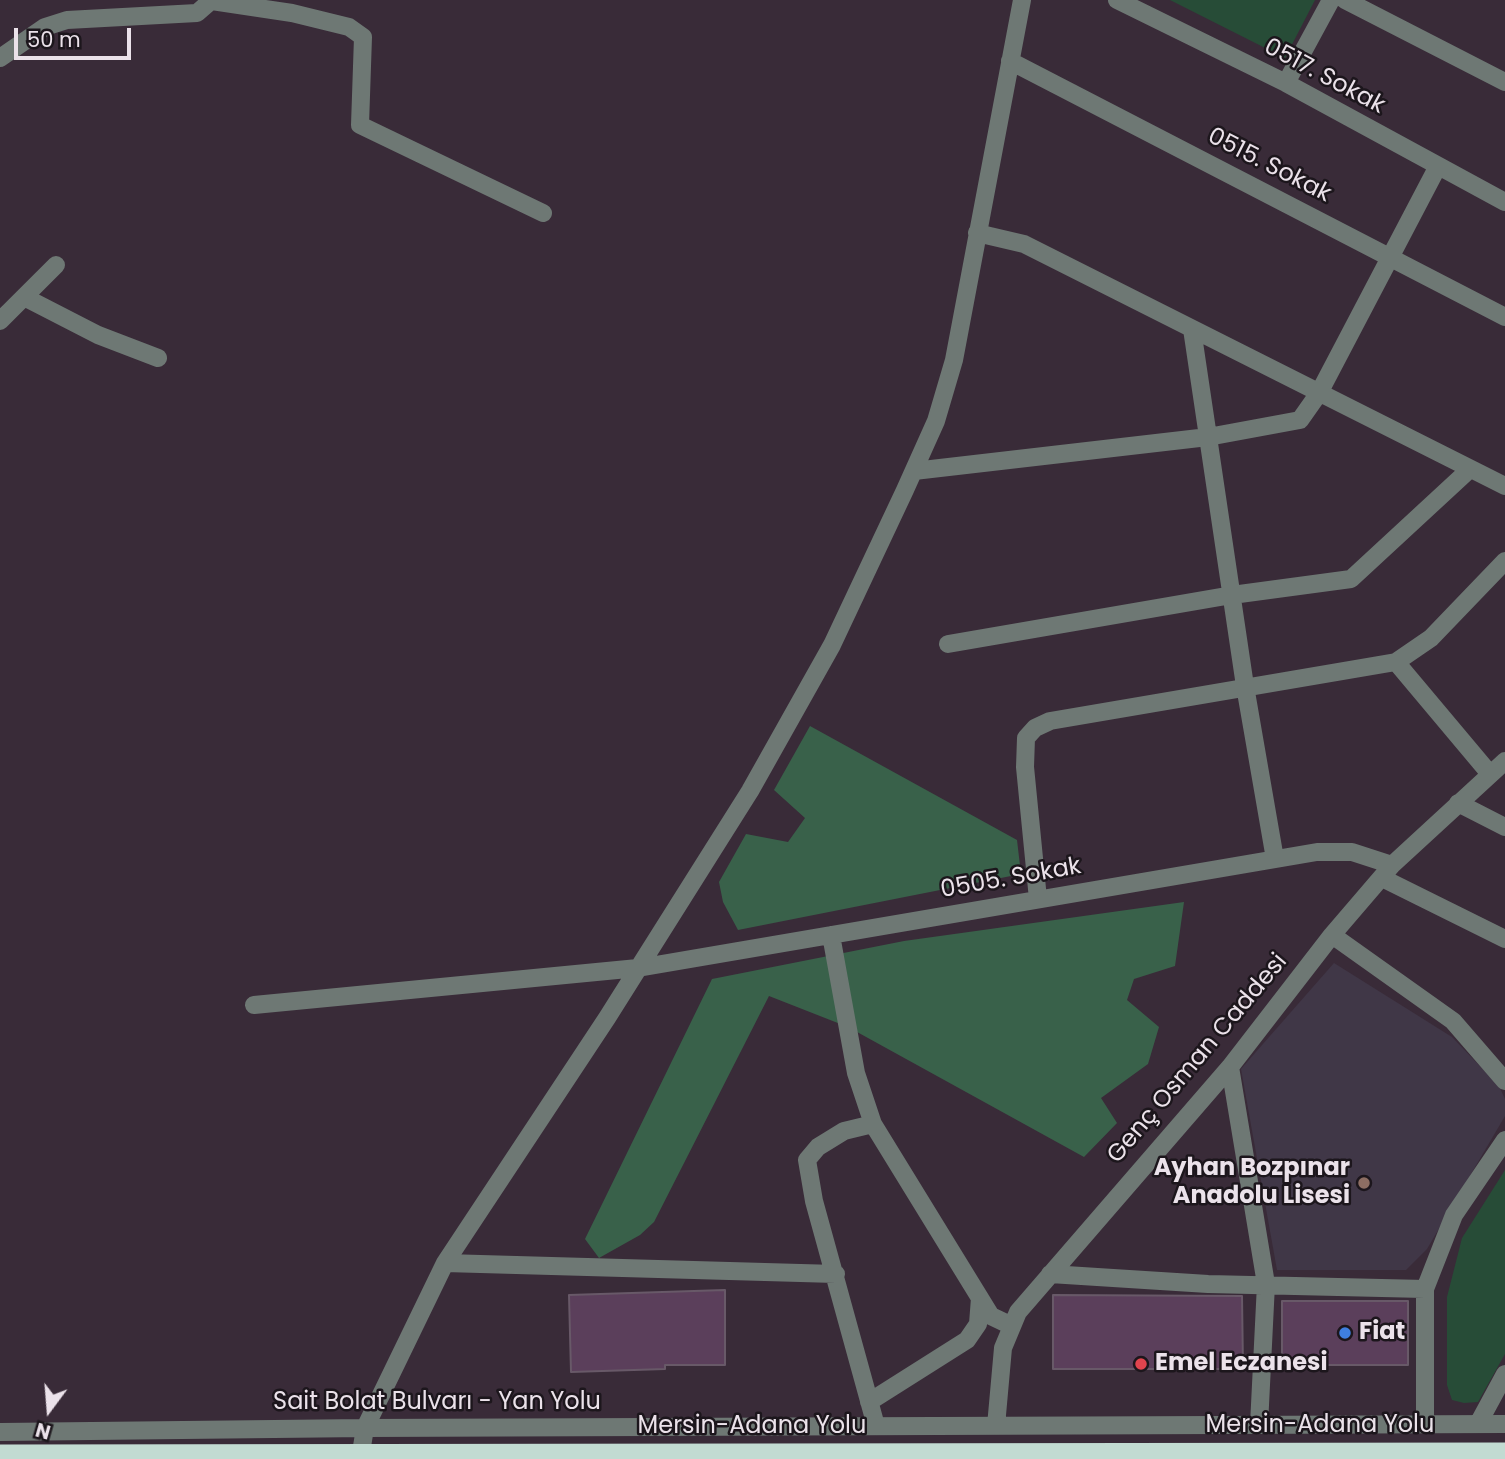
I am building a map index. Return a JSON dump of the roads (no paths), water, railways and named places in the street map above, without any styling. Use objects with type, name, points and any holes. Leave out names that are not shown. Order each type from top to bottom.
[{"type":"highway","name":"Mersin-Adana Yolu","points":[[0,1454],[360,1456],[1505,1452]]},
{"type":"street","points":[[360,1456],[365,1428],[445,1263],[750,791],[819,667],[914,471],[936,421],[954,359],[1022,0]]},
{"type":"street","name":"0517. Sokak","points":[[1117,0],[1286,83],[1505,202]]},
{"type":"street","points":[[1286,83],[1331,0]]},
{"type":"street","points":[[1345,0],[1505,82]]},
{"type":"street","points":[[0,58],[45,27],[67,20],[197,13],[212,1],[292,13],[349,27],[363,37],[360,125],[543,213]]},
{"type":"street","name":"0515. Sokak","points":[[1010,61],[1505,317]]},
{"type":"street","points":[[914,471],[1208,437],[1300,420],[1319,393],[1438,166]]},
{"type":"street","points":[[977,233],[1024,244],[1505,486]]},
{"type":"street","points":[[0,321],[26,298],[56,265]]},
{"type":"street","points":[[26,298],[97,335],[158,358]]},
{"type":"street","points":[[1192,329],[1245,686],[1275,859]]},
{"type":"street","points":[[948,644],[1232,595],[1352,579],[1470,469]]},
{"type":"street","points":[[1038,900],[1025,767],[1026,738],[1035,728],[1050,721],[1396,662],[1431,638],[1505,561]]},
{"type":"street","points":[[1396,662],[1490,774]]},
{"type":"street","name":"Genç Osman Caddesi","points":[[996,1426],[1003,1348],[1018,1312],[1230,1067],[1332,934],[1387,871],[1505,761]]},
{"type":"street","points":[[1458,803],[1505,827]]},
{"type":"street","name":"0505. Sokak","points":[[254,1005],[638,968],[1317,852],[1352,852],[1505,939]]},
{"type":"street","points":[[1332,934],[1453,1021],[1505,1081]]},
{"type":"street","points":[[831,935],[856,1073],[873,1124],[991,1316],[1012,1326]]},
{"type":"street","points":[[1230,1067],[1266,1284],[1259,1425]]},
{"type":"street","points":[[873,1124],[844,1131],[818,1147],[807,1160],[814,1200],[876,1426]]},
{"type":"street","points":[[1425,1424],[1425,1289],[1454,1215],[1505,1140]]},
{"type":"street","points":[[445,1263],[836,1274]]},
{"type":"street","points":[[1050,1274],[1124,1280],[1425,1289]]},
{"type":"street","points":[[869,1402],[967,1340],[978,1324],[980,1298]]},
{"type":"street","points":[[1478,1424],[1505,1374]]},
{"type":"street","name":"Sait Bolat Bulvarı - Yan Yolu","points":[[0,1432],[330,1428],[1505,1424]]},
{"type":"street","points":[[326,1456],[330,1428]]},
{"type":"place","name":"Ayhan Bozpınar Anadolu Lisesi","points":[[1364,1183]]},
{"type":"place","name":"Fiat","points":[[1345,1333]]},
{"type":"place","name":"Emel Eczanesi","points":[[1141,1364]]}]
